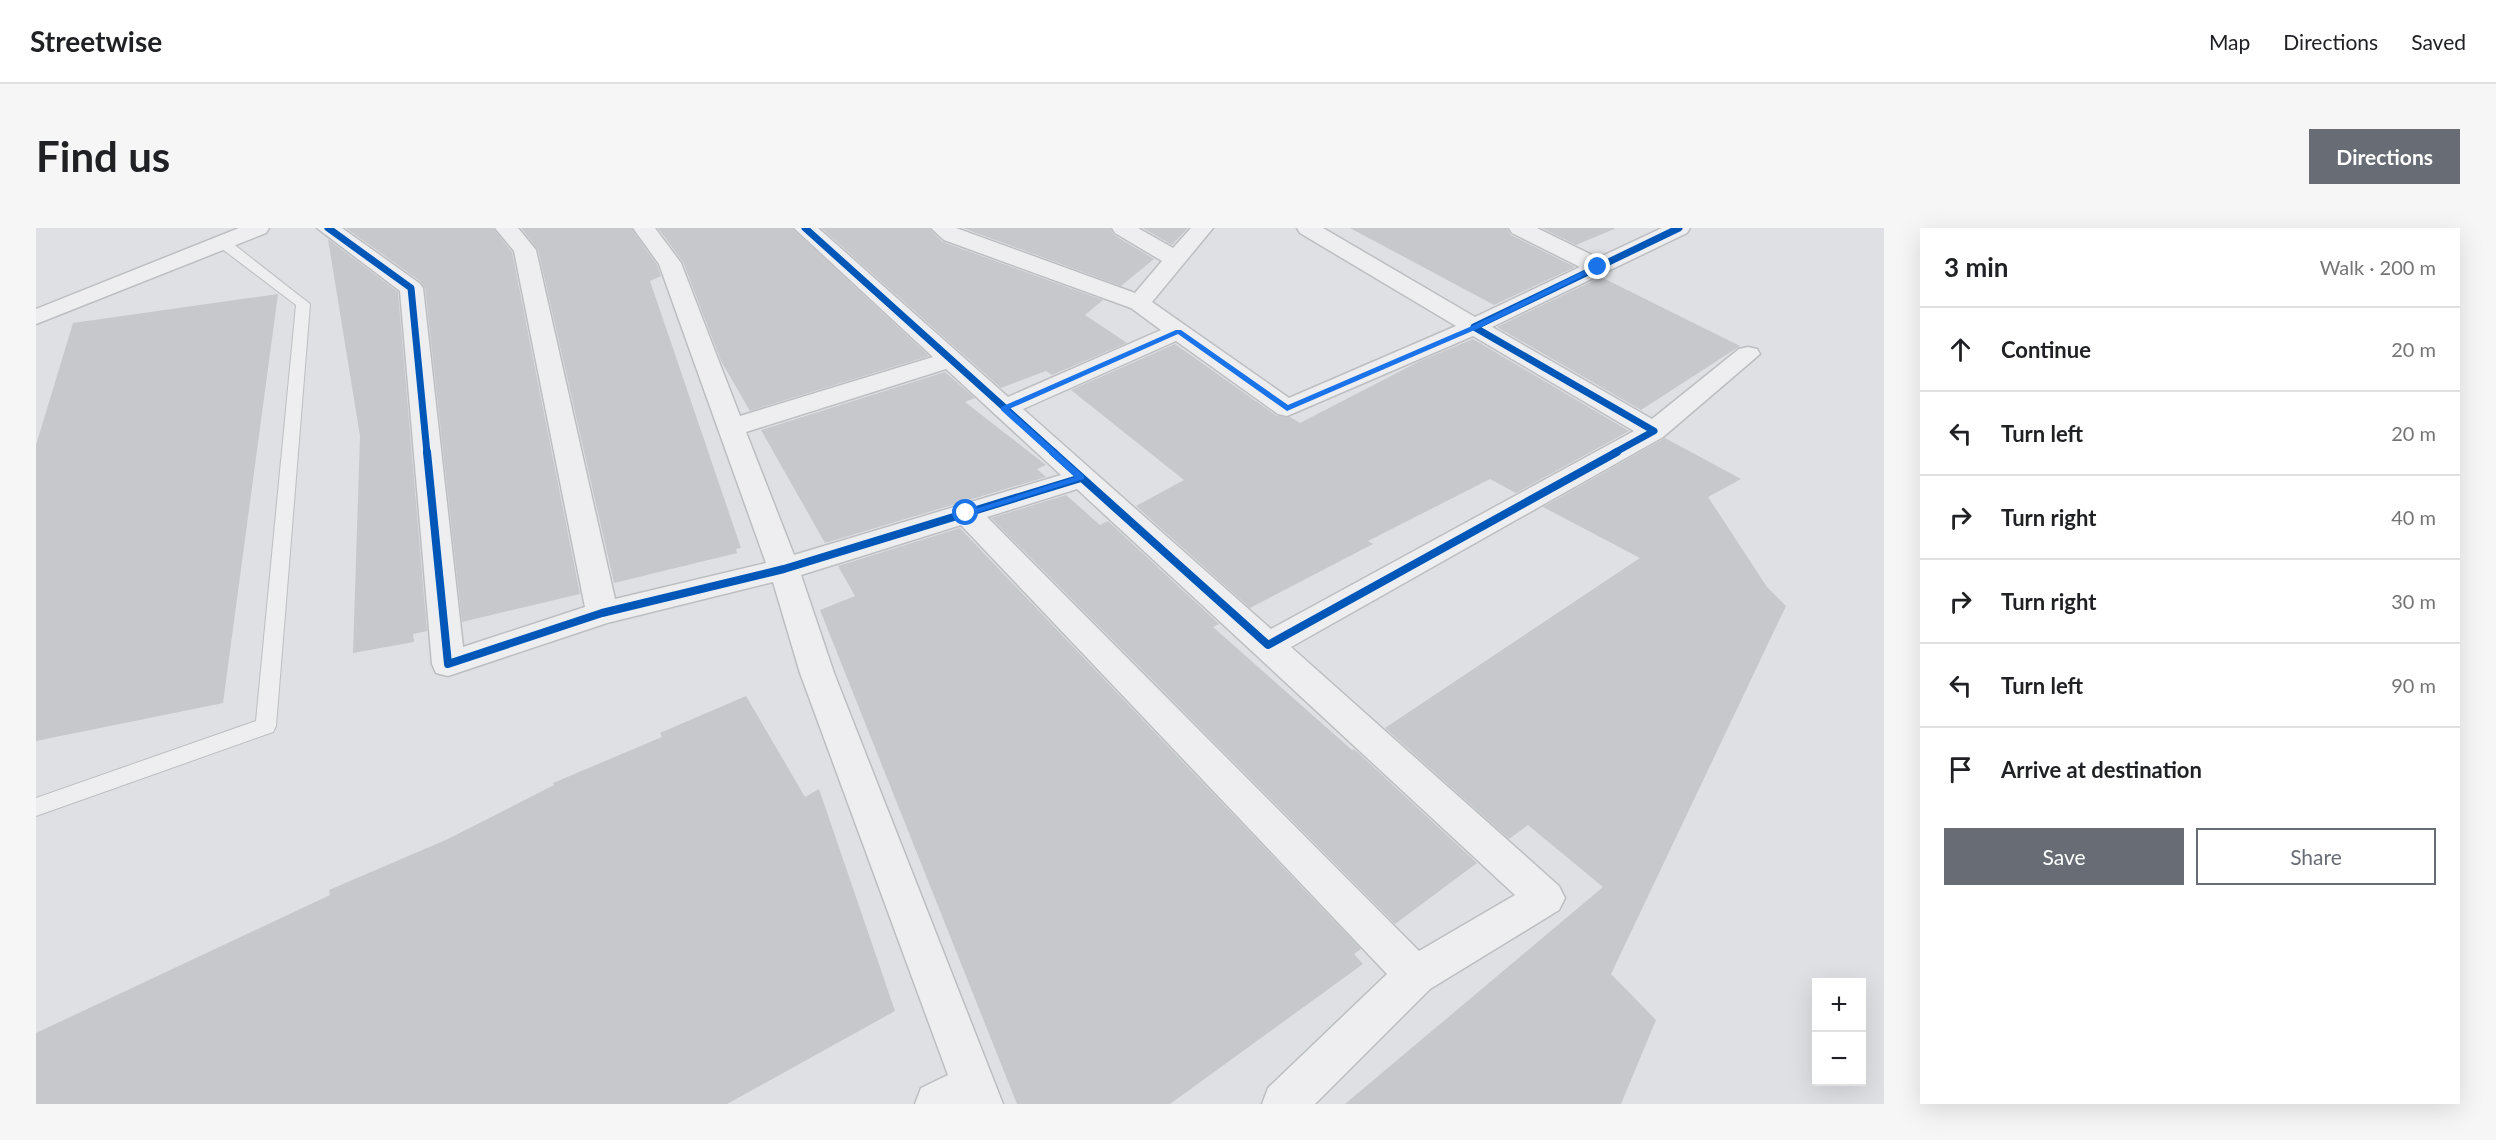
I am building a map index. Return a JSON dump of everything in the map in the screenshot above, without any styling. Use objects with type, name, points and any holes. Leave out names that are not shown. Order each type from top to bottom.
[{"type":"street","points":[[36,317],[258,228]]},
{"type":"street","points":[[328,228],[411,288],[448,664],[602,613],[784,569],[1081,477]]},
{"type":"street","points":[[506,228],[525,250],[602,613]]},
{"type":"street","points":[[644,228],[670,262],[784,569],[964,1098]]},
{"type":"street","points":[[805,228],[1545,898],[1415,975],[1284,1104]]},
{"type":"street","points":[[942,228],[952,235],[1139,303],[1287,408],[1474,327],[1679,228]]},
{"type":"street","points":[[1123,228],[1175,259]]},
{"type":"street","points":[[1139,303],[1202,228]]},
{"type":"street","points":[[1308,228],[1654,431]]},
{"type":"street","points":[[1520,228],[1598,267]]},
{"type":"street","points":[[1004,408],[1178,331]]},
{"type":"street","points":[[1268,645],[1654,431],[1748,354]]},
{"type":"street","points":[[730,428],[950,360]]},
{"type":"street","points":[[966,513],[1415,975]]},
{"type":"lane","points":[[36,807],[266,726],[303,304],[222,242]]},
{"type":"building","points":[[346,228],[493,228],[512,252],[580,594],[462,622],[425,288],[420,281]]},
{"type":"building","points":[[521,228],[631,228],[657,265],[661,276],[650,281],[741,548],[736,549],[737,553],[614,583],[538,250]]},
{"type":"building","points":[[658,228],[792,228],[929,356],[750,411],[721,361],[683,262]]},
{"type":"building","points":[[821,228],[929,228],[943,242],[1103,300],[1085,315],[1127,343],[1052,375],[1046,371],[1001,388]]},
{"type":"building","points":[[963,228],[1110,228],[1114,235],[1154,259],[1121,286]]},
{"type":"building","points":[[1143,228],[1188,228],[1172,245]]},
{"type":"building","points":[[1350,228],[1507,228],[1511,235],[1575,267],[1494,305]]},
{"type":"building","points":[[1542,228],[1614,228],[1614,229],[1576,245]]},
{"type":"building","points":[[328,239],[398,292],[427,631],[413,634],[414,642],[353,653],[360,436]]},
{"type":"building","points":[[1601,277],[1740,346],[1641,410],[1497,327]]},
{"type":"building","points":[[278,294],[223,703],[36,741],[36,445],[73,323]]},
{"type":"building","points":[[1473,339],[1629,431],[1516,493],[1490,479],[1368,541],[1373,544],[1250,608],[1136,506],[1184,480],[1071,390],[1175,344],[1277,416],[1290,417],[1300,423],[1420,361]]},
{"type":"building","points":[[945,372],[975,398],[965,402],[1046,465],[1037,469],[1046,477],[825,543],[761,430]]},
{"type":"building","points":[[1665,438],[1741,479],[1708,497],[1767,587],[1786,606],[1611,974],[1656,1020],[1621,1104],[1345,1104],[1603,887],[1528,825],[1509,839],[1385,728],[1640,558],[1543,507]]},
{"type":"building","points":[[1066,495],[1100,525],[1108,521],[1219,624],[1213,627],[1352,750],[1354,749],[1477,863],[1395,924],[991,518]]},
{"type":"building","points":[[960,528],[1361,949],[1354,954],[1363,964],[1170,1104],[1017,1104],[820,610],[855,596],[838,566]]},
{"type":"building","points":[[746,696],[805,797],[819,789],[895,1011],[727,1104],[36,1104],[36,1033],[330,895],[329,890],[448,839],[554,785],[553,783],[662,737],[660,733]]},
{"type":"cycle path","points":[[328,228],[411,288],[448,664],[602,613],[784,569],[1081,478]]},
{"type":"cycle path","points":[[805,228],[1268,645],[1654,431],[1474,327],[1679,228]]},
{"type":"route","points":[[966,513],[1081,477],[1004,408],[1178,331],[1287,408],[1474,327],[1598,267]]}]
